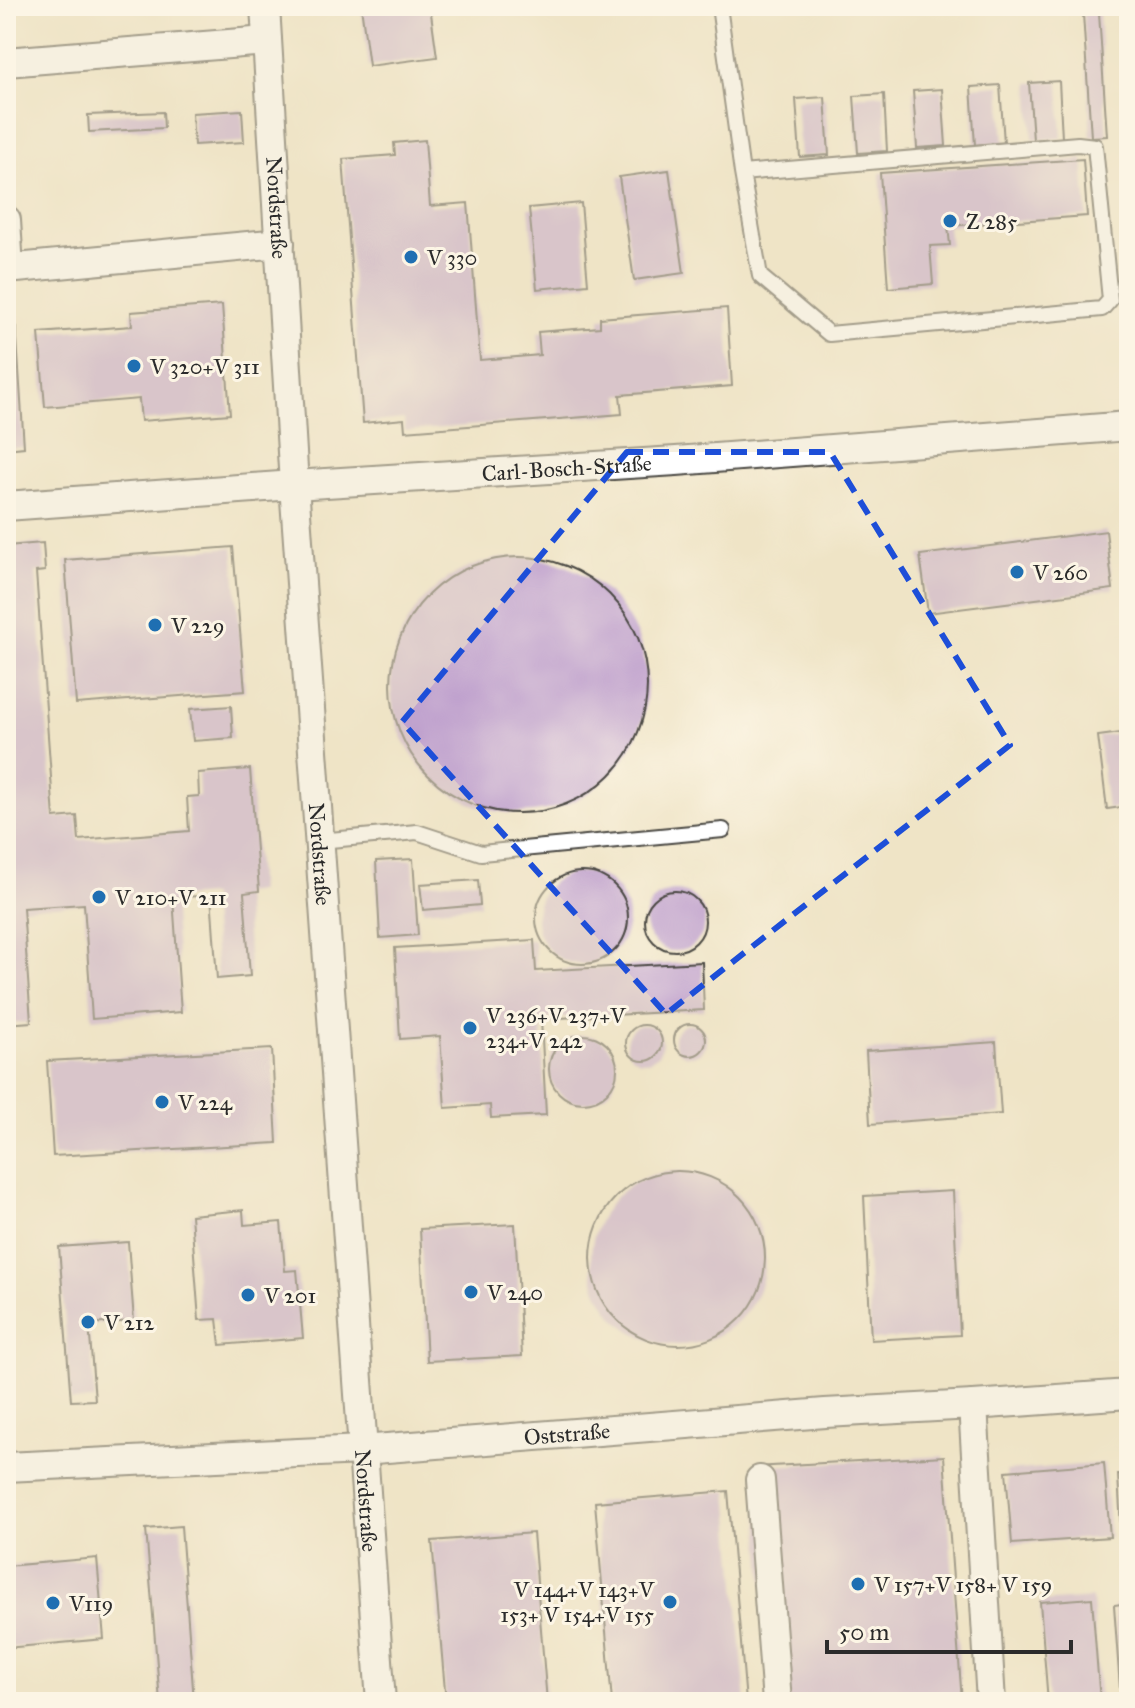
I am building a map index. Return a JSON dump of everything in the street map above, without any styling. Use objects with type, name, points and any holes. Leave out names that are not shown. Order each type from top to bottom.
[{"type":"street","name":"Nordstraße","points":[[265,6],[294,485],[381,1702]]},
{"type":"street","points":[[6,62],[267,41]]},
{"type":"street","points":[[6,220],[8,268],[280,243]]},
{"type":"street","name":"Carl-Bosch-Straße","points":[[6,506],[676,461],[1129,426]]},
{"type":"street","name":"Oststraße","points":[[6,1467],[362,1450],[825,1413],[1129,1394]]},
{"type":"street","points":[[973,1405],[991,1702]]},
{"type":"street","points":[[760,1480],[777,1702]]},
{"type":"lane","points":[[719,6],[742,173],[760,276],[829,334],[1102,309],[1110,300],[1095,146],[1078,144],[742,173]]},
{"type":"lane","points":[[319,841],[417,832],[481,853],[723,830]]},
{"type":"highlighted area","points":[[627,452],[830,452],[1010,745],[666,1014],[402,722]]},
{"type":"building","points":[[361,6],[430,6],[437,57],[369,66]]},
{"type":"building","points":[[1099,13],[1107,136],[1091,137],[1083,14]]},
{"type":"building","points":[[1059,81],[1062,138],[1033,140],[1029,83]]},
{"type":"building","points":[[1000,85],[1004,143],[975,145],[971,87]]},
{"type":"building","points":[[942,89],[946,146],[917,148],[913,91]]},
{"type":"building","points":[[884,94],[887,151],[858,153],[854,96]]},
{"type":"building","points":[[825,97],[829,155],[800,157],[796,99]]},
{"type":"building","points":[[242,110],[244,142],[194,145],[192,113]]},
{"type":"building","points":[[163,112],[164,128],[89,132],[88,115]]},
{"type":"building","name":"V 330","points":[[425,140],[430,206],[468,203],[480,360],[540,355],[538,332],[600,327],[600,318],[727,308],[732,386],[620,395],[622,414],[405,431],[404,419],[363,423],[343,159],[395,155],[394,143]]},
{"type":"building","name":"Z 285","points":[[1083,159],[1087,216],[948,226],[950,245],[930,246],[933,284],[888,288],[880,173]]},
{"type":"building","points":[[669,170],[684,273],[634,280],[619,177]]},
{"type":"building","points":[[581,203],[588,284],[537,289],[529,208]]},
{"type":"building","name":"V 320+V 311","points":[[222,305],[230,414],[141,421],[139,399],[45,407],[39,333],[132,326],[131,312]]},
{"type":"building","points":[[15,308],[24,447],[6,449],[6,309]]},
{"type":"building","name":"V 260","points":[[1106,531],[1113,589],[928,613],[920,555]]},
{"type":"building","name":"V 210+V 211","points":[[43,543],[45,571],[36,572],[54,818],[77,816],[79,840],[189,831],[187,797],[199,796],[198,773],[250,769],[259,891],[244,893],[250,976],[217,979],[211,895],[173,898],[181,1012],[92,1019],[84,904],[23,908],[31,1022],[6,1024],[6,789],[12,789],[6,703],[6,546]]},
{"type":"building","name":"V 229","points":[[233,547],[245,691],[76,704],[65,560]]},
{"type":"building","points":[[519,557],[556,563],[579,572],[600,586],[618,604],[637,636],[647,685],[641,722],[632,745],[618,766],[600,784],[568,803],[519,813],[482,807],[459,798],[438,784],[420,766],[401,734],[391,685],[397,648],[406,625],[420,604],[438,586],[470,567]]},
{"type":"building","points":[[231,706],[233,738],[193,741],[190,709]]},
{"type":"building","points":[[1129,732],[1129,806],[1107,809],[1098,736]]},
{"type":"building","points":[[413,859],[418,935],[380,938],[376,861]]},
{"type":"building","points":[[582,872],[599,876],[614,886],[624,901],[628,918],[624,935],[614,950],[599,960],[582,964],[565,960],[550,950],[540,935],[536,918],[540,901],[550,886],[565,876]]},
{"type":"building","points":[[478,880],[480,905],[423,910],[420,884]]},
{"type":"building","points":[[675,891],[686,893],[696,900],[703,910],[703,932],[696,942],[686,949],[675,951],[664,949],[654,942],[647,932],[645,921],[647,910],[654,900],[664,893]]},
{"type":"building","name":"V 236+V 237+V 234+V 242","points":[[534,940],[536,971],[702,962],[704,1010],[541,1019],[546,1115],[491,1118],[490,1105],[445,1108],[440,1036],[400,1039],[395,948]]},
{"type":"building","points":[[690,1024],[702,1028],[706,1040],[702,1052],[690,1056],[678,1052],[674,1040],[678,1028]]},
{"type":"building","points":[[644,1025],[657,1030],[662,1043],[657,1056],[644,1061],[631,1056],[626,1043],[631,1030]]},
{"type":"building","points":[[576,1035],[590,1035],[602,1040],[612,1050],[617,1069],[612,1088],[602,1098],[590,1103],[576,1103],[564,1098],[554,1088],[549,1076],[549,1062],[554,1050],[564,1040]]},
{"type":"building","points":[[996,1042],[1001,1114],[870,1124],[866,1051]]},
{"type":"building","name":"V 224","points":[[272,1049],[277,1143],[53,1156],[47,1061]]},
{"type":"building","points":[[678,1171],[711,1177],[740,1196],[759,1225],[765,1258],[759,1291],[740,1320],[711,1339],[678,1345],[645,1339],[616,1320],[597,1291],[591,1258],[597,1225],[616,1196],[645,1177]]},
{"type":"building","points":[[953,1191],[960,1335],[871,1340],[864,1196]]},
{"type":"building","name":"V 201","points":[[243,1210],[244,1225],[281,1222],[285,1271],[297,1270],[303,1338],[220,1345],[217,1319],[199,1320],[191,1215]]},
{"type":"building","name":"V 240","points":[[515,1224],[522,1356],[427,1361],[420,1229]]},
{"type":"building","name":"V 212","points":[[128,1242],[134,1321],[89,1324],[95,1400],[71,1401],[59,1247]]},
{"type":"building","name":"V 157+V 158+ V 159","points":[[944,1456],[962,1702],[772,1702],[755,1467]]},
{"type":"building","points":[[1104,1463],[1110,1537],[1012,1544],[1006,1471]]},
{"type":"building","points":[[1118,1475],[1129,1475],[1129,1581],[1124,1581]]},
{"type":"building","name":"V 144+V 143+V 153+ V 154+V 155","points":[[728,1491],[746,1702],[612,1702],[595,1502]]},
{"type":"building","points":[[181,1526],[194,1702],[160,1702],[146,1529]]},
{"type":"building","name":"V 144+V 143+V 153+ V 154+V 155","points":[[533,1533],[547,1702],[446,1702],[432,1541]]},
{"type":"building","name":"V119","points":[[97,1558],[104,1639],[6,1648],[6,1566]]},
{"type":"building","points":[[1092,1598],[1100,1702],[1048,1702],[1040,1602]]},
{"type":"building","points":[[1129,1603],[1129,1702],[1121,1702],[1114,1605]]},
{"type":"place","name":"Z 285","points":[[950,221]]},
{"type":"place","name":"V 330","points":[[411,257]]},
{"type":"place","name":"V 320+V 311","points":[[134,366]]},
{"type":"place","name":"V 260","points":[[1017,572]]},
{"type":"place","name":"V 229","points":[[155,625]]},
{"type":"place","name":"V 210+V 211","points":[[99,897]]},
{"type":"place","name":"V 236+V 237+V 234+V 242","points":[[470,1028]]},
{"type":"place","name":"V 224","points":[[162,1102]]},
{"type":"place","name":"V 240","points":[[471,1292]]},
{"type":"place","name":"V 201","points":[[248,1295]]},
{"type":"place","name":"V 212","points":[[88,1322]]},
{"type":"place","name":"V 157+V 158+ V 159","points":[[858,1584]]},
{"type":"place","name":"V 144+V 143+V 153+ V 154+V 155","points":[[670,1602]]},
{"type":"place","name":"V119","points":[[53,1603]]}]
